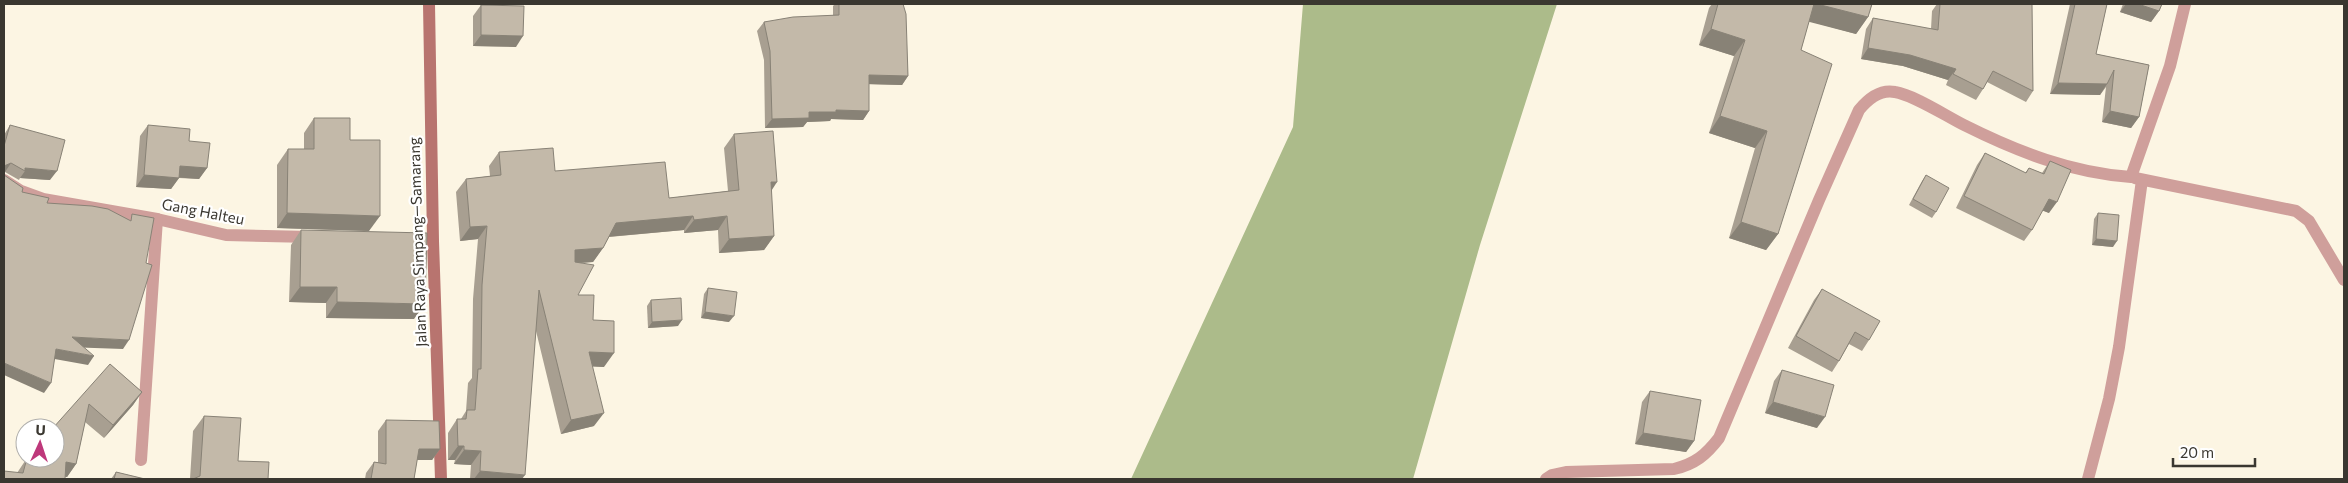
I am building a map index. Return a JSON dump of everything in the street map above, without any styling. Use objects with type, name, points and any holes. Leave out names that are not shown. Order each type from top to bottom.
[{"type":"main road","name":"Jalan Raya Simpang—Samarang","points":[[429,4],[432,241],[441,479]]},
{"type":"street","points":[[2088,479],[2109,399],[2119,347],[2137,179],[2170,66],[2185,4]]},
{"type":"street","points":[[1546,479],[1552,475],[1566,472],[1675,474],[1707,454],[1719,438],[1859,110],[1872,97],[1886,92],[1896,92],[1978,132],[2044,160],[2105,176],[2137,179],[2296,211],[2309,221],[2344,280]]},
{"type":"street","name":"Gang Halteu","points":[[4,180],[21,191],[43,199],[157,219],[226,235],[288,238],[327,236]]},
{"type":"street","points":[[141,460],[157,219]]},
{"type":"street","points":[[416,240],[432,241]]},
{"type":"green space","points":[[1303,4],[1557,4],[1480,245],[1413,479],[1131,479],[1293,127]]},
{"type":"building","points":[[839,4],[903,4],[906,14],[908,76],[869,75],[869,111],[836,110],[836,112],[809,112],[809,118],[772,119],[770,51],[764,22],[793,17],[839,15]]},
{"type":"building","points":[[1718,4],[1814,4],[1801,50],[1832,64],[1778,234],[1741,222],[1767,131],[1720,116],[1745,40],[1711,29]]},
{"type":"building","points":[[1817,4],[1872,4],[1868,17]]},
{"type":"building","points":[[1940,4],[2032,4],[2033,91],[1993,71],[1983,89],[1953,74],[1956,69],[1910,55],[1868,48],[1873,18],[1938,30]]},
{"type":"building","points":[[2075,4],[2107,4],[2096,54],[2149,65],[2139,117],[2110,111],[2114,70],[2107,84],[2058,83]]},
{"type":"building","points":[[2138,4],[2162,4],[2159,11]]},
{"type":"building","points":[[481,5],[524,6],[523,36],[481,35]]},
{"type":"building","points":[[314,118],[350,118],[350,140],[380,140],[380,216],[287,213],[288,149],[314,149]]},
{"type":"building","points":[[10,125],[65,140],[57,171],[25,168],[25,171],[11,163],[4,166],[4,146]]},
{"type":"building","points":[[148,125],[190,129],[189,141],[210,143],[207,168],[180,166],[179,178],[144,175]]},
{"type":"building","points":[[773,131],[777,182],[771,182],[774,236],[729,239],[727,216],[694,220],[693,216],[616,223],[603,248],[575,250],[575,262],[594,265],[578,295],[594,295],[593,320],[614,321],[614,353],[589,352],[604,413],[571,420],[539,290],[525,475],[480,471],[481,451],[464,450],[464,446],[458,446],[457,419],[466,419],[467,410],[475,410],[478,369],[481,369],[482,285],[487,226],[470,227],[466,179],[501,175],[499,152],[553,148],[555,171],[665,162],[669,198],[739,190],[734,134]]},
{"type":"building","points":[[1985,153],[2026,173],[2029,168],[2044,174],[2050,161],[2071,170],[2057,202],[2049,199],[2032,230],[1964,196]]},
{"type":"building","points":[[4,175],[23,188],[22,192],[49,198],[47,203],[108,209],[131,221],[132,214],[154,218],[146,263],[152,265],[129,340],[72,337],[94,356],[56,349],[51,383],[4,363]]},
{"type":"building","points":[[1926,175],[1949,188],[1936,212],[1913,199]]},
{"type":"building","points":[[2098,213],[2119,215],[2117,241],[2096,239]]},
{"type":"building","points":[[301,230],[427,233],[425,304],[337,302],[337,287],[300,287]]},
{"type":"building","points":[[708,288],[737,292],[734,316],[705,312]]},
{"type":"building","points":[[1822,289],[1880,321],[1869,340],[1855,332],[1839,361],[1796,336]]},
{"type":"building","points":[[681,298],[682,320],[652,322],[651,300]]},
{"type":"building","points":[[110,364],[142,392],[113,425],[89,404],[76,464],[66,462],[65,479],[4,479],[4,471],[23,473],[24,468],[65,468],[65,418],[62,418]]},
{"type":"building","points":[[1782,370],[1834,385],[1825,417],[1773,402]]},
{"type":"building","points":[[1650,391],[1701,400],[1694,441],[1643,433]]},
{"type":"building","points":[[204,416],[241,418],[238,461],[269,462],[268,479],[193,479],[200,476]]},
{"type":"building","points":[[386,420],[439,421],[440,449],[419,449],[414,479],[371,479],[374,462],[386,464]]},
{"type":"building","points":[[116,472],[145,479],[114,479]]}]
